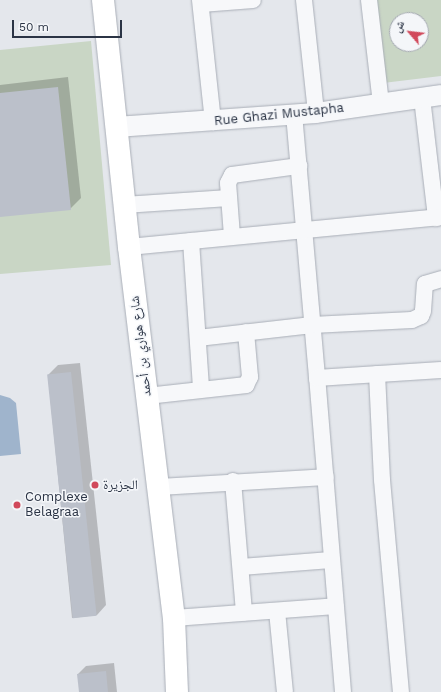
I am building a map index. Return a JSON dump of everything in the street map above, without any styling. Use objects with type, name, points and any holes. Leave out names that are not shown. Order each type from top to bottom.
[{"type":"main road","name":"شارع هواري بن أحمد","points":[[103,0],[124,205],[174,618],[176,692]]},
{"type":"street","points":[[213,122],[200,2],[253,0]]},
{"type":"street","points":[[304,0],[316,113]]},
{"type":"street","points":[[369,0],[381,104]]},
{"type":"street","name":"Rue Ghazi Mustapha","points":[[116,127],[213,122],[316,113],[432,96]]},
{"type":"street","points":[[129,247],[232,236],[438,218],[432,96]]},
{"type":"street","points":[[294,114],[303,231],[326,477],[331,560],[343,692]]},
{"type":"street","points":[[232,236],[228,183],[232,174],[299,166]]},
{"type":"street","points":[[124,205],[229,198]]},
{"type":"street","points":[[191,241],[201,389]]},
{"type":"street","points":[[198,338],[312,325],[418,319],[423,311],[425,284],[441,279]]},
{"type":"street","points":[[147,396],[248,384],[250,377],[246,332]]},
{"type":"street","points":[[317,378],[441,370]]},
{"type":"street","points":[[377,374],[382,480],[402,692]]},
{"type":"street","points":[[158,487],[233,481],[326,477]]},
{"type":"street","points":[[233,481],[244,612]]},
{"type":"street","points":[[241,567],[331,560]]},
{"type":"street","points":[[174,618],[336,606]]},
{"type":"street","points":[[277,611],[285,692]]},
{"type":"green space","points":[[374,0],[441,0],[441,76],[383,83]]},
{"type":"green space","points":[[91,41],[111,265],[0,274],[0,50]]},
{"type":"water","points":[[0,395],[10,398],[16,403],[21,454],[0,456]]},
{"type":"building","points":[[58,87],[71,210],[0,217],[0,93]]},
{"type":"building","points":[[71,372],[97,616],[73,618],[47,375]]},
{"type":"building","points":[[106,671],[108,692],[79,692],[77,674]]},
{"type":"place","name":"الجزيرة","points":[[95,485]]},
{"type":"place","name":"Complexe Belagraa","points":[[17,505]]}]
